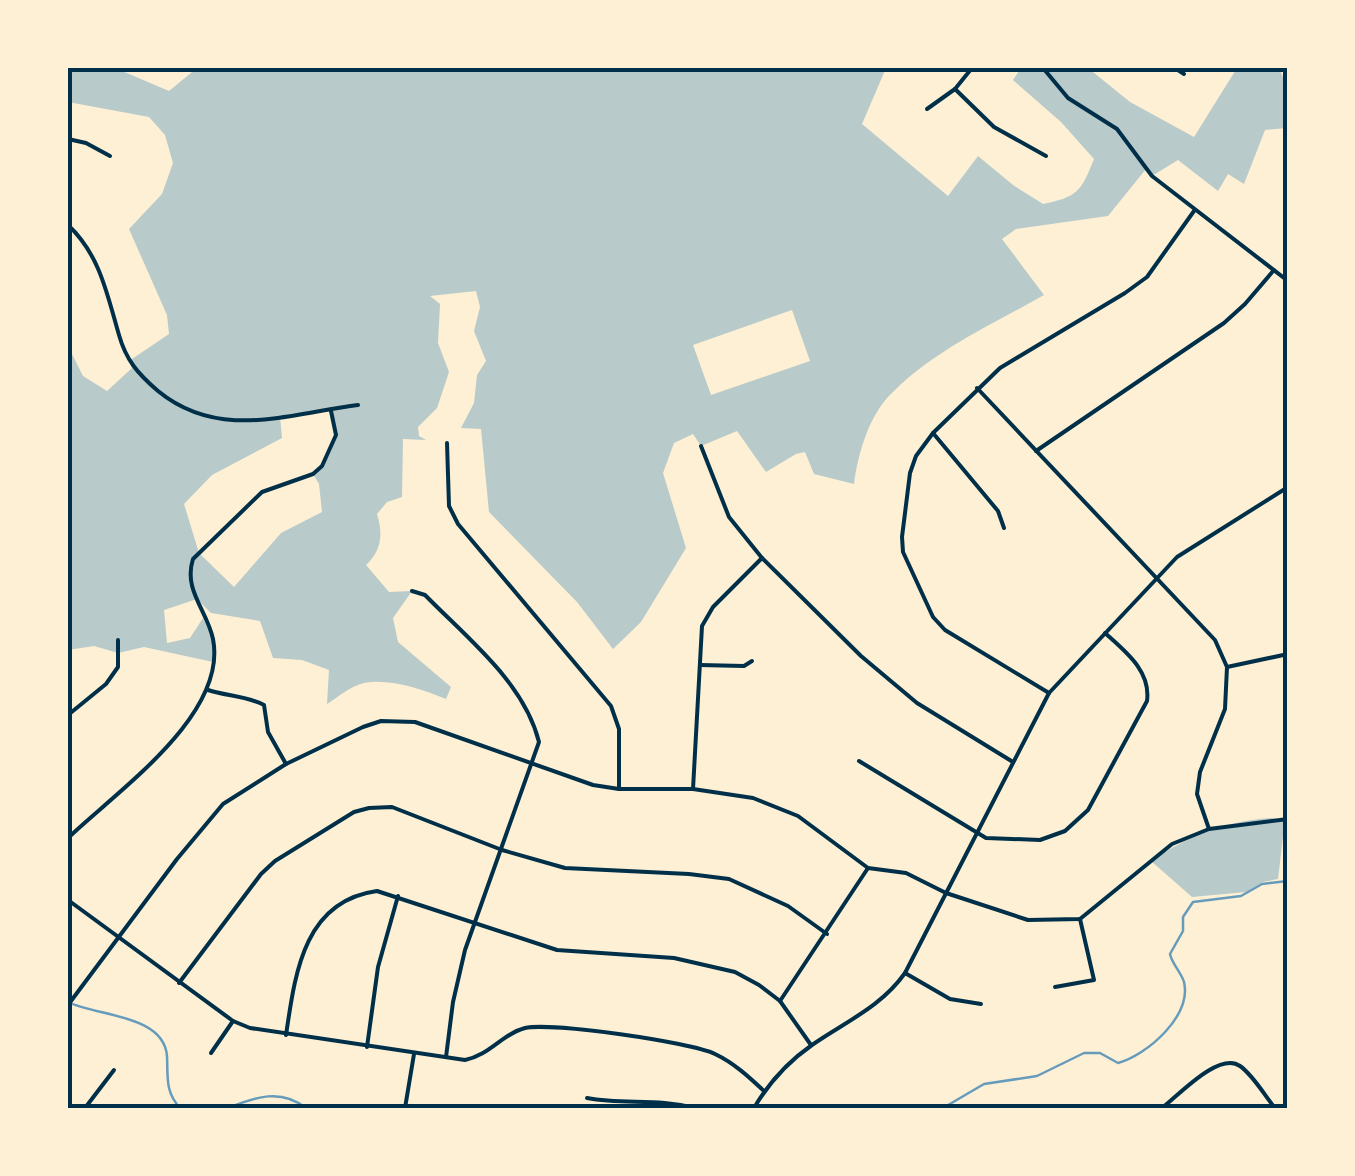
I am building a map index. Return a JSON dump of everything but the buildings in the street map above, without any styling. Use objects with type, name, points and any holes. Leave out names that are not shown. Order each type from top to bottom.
[{"type":"street","points":[[926,109],[955,89],[972,68]]},
{"type":"street","points":[[1044,68],[1068,98],[1117,129],[1152,176],[1288,281]]},
{"type":"street","points":[[1175,68],[1184,74]]},
{"type":"street","points":[[955,89],[994,127],[1046,156]]},
{"type":"street","points":[[68,139],[86,142],[110,156]]},
{"type":"street","points":[[1048,694],[945,630],[932,617],[903,552],[910,473],[916,456],[933,434],[977,388],[1027,350],[1126,294],[1147,277],[1194,211]]},
{"type":"street","points":[[68,225],[92,254],[132,368],[190,412],[224,420],[254,420],[358,405]]},
{"type":"street","points":[[1036,451],[1224,322],[1275,269]]},
{"type":"street","points":[[977,388],[1155,580],[1207,630],[1227,667],[1225,709],[1200,772],[1198,794],[1208,829]]},
{"type":"street","points":[[68,838],[178,735],[208,690],[213,641],[192,592],[188,574],[193,559],[262,492],[313,474],[322,466],[336,435],[331,411]]},
{"type":"street","points":[[933,434],[998,510],[1004,528]]},
{"type":"street","points":[[447,442],[448,506],[458,524],[618,718],[619,789]]},
{"type":"street","points":[[701,446],[729,517],[762,558],[862,656],[916,702],[1013,762]]},
{"type":"street","points":[[754,1108],[788,1065],[811,1045],[876,1004],[905,973],[1048,694],[1177,556],[1288,486]]},
{"type":"street","points":[[693,790],[702,626],[762,558]]},
{"type":"street","points":[[412,591],[426,595],[508,681],[535,726],[538,742],[475,922],[453,1002],[446,1058]]},
{"type":"street","points":[[859,761],[986,838],[1040,840],[1064,832],[1088,810],[1147,701],[1144,674],[1105,633]]},
{"type":"street","points":[[68,715],[106,684],[118,668],[118,640]]},
{"type":"street","points":[[1227,667],[1288,654]]},
{"type":"street","points":[[700,665],[744,666],[752,661]]},
{"type":"street","points":[[208,690],[264,705],[268,732],[286,764]]},
{"type":"street","points":[[68,1006],[223,804],[286,764],[382,721],[415,722],[593,785],[693,790],[752,798],[798,816],[868,868],[906,873],[946,892],[1028,920],[1080,918],[1172,844],[1208,829],[1288,818]]},
{"type":"street","points":[[179,983],[261,874],[354,812],[368,808],[392,808],[502,850],[566,868],[729,879],[788,906],[827,934]]},
{"type":"street","points":[[780,1001],[868,868]]},
{"type":"street","points":[[286,1035],[300,957],[336,906],[361,893],[377,891],[557,950],[704,963],[747,978],[780,1001],[811,1045]]},
{"type":"street","points":[[368,1047],[378,967],[398,896]]},
{"type":"street","points":[[68,900],[233,1022],[286,1035],[466,1060],[482,1057],[522,1028],[556,1028],[691,1045],[729,1062],[765,1092]]},
{"type":"street","points":[[1055,987],[1094,980],[1080,918]]},
{"type":"street","points":[[905,973],[950,999],[981,1004]]},
{"type":"street","points":[[211,1053],[233,1022]]},
{"type":"street","points":[[405,1108],[414,1053]]},
{"type":"street","points":[[1162,1108],[1214,1066],[1231,1062],[1282,1107]]},
{"type":"street","points":[[85,1108],[114,1070]]},
{"type":"street","points":[[587,1098],[610,1103],[656,1100],[695,1108]]},
{"type":"shaded area","points":[[68,68],[115,68],[169,91],[197,68],[886,68],[862,124],[948,196],[978,156],[1043,204],[1076,191],[1094,159],[1061,122],[1013,80],[1021,68],[1088,68],[1130,102],[1194,137],[1237,68],[1279,68],[1287,86],[1287,128],[1265,130],[1244,184],[1228,174],[1218,191],[1178,160],[1152,176],[1146,169],[1108,216],[1016,229],[1002,239],[1044,295],[946,350],[893,392],[877,411],[866,435],[854,484],[814,474],[805,452],[766,472],[737,431],[701,446],[693,434],[674,443],[663,473],[686,548],[641,622],[613,649],[577,602],[489,512],[481,429],[461,428],[474,403],[477,375],[486,361],[474,331],[480,307],[476,291],[430,296],[440,304],[438,343],[449,372],[437,408],[418,427],[419,436],[426,440],[403,439],[402,497],[387,502],[377,514],[380,541],[366,565],[389,592],[412,591],[393,618],[398,642],[451,687],[446,699],[395,683],[364,683],[327,704],[329,670],[302,660],[273,658],[260,621],[211,613],[197,599],[164,610],[167,643],[190,638],[203,618],[213,641],[213,662],[144,647],[118,653],[94,646],[68,650],[68,346],[83,376],[107,391],[132,368],[129,361],[169,334],[167,315],[129,229],[162,194],[173,163],[165,135],[149,117],[68,102]],"holes":[[[792,310],[810,361],[711,395],[693,345]],[[331,411],[333,446],[313,474],[319,484],[322,512],[281,533],[234,587],[199,553],[184,504],[212,475],[282,438],[280,417]]]},
{"type":"shaded area","points":[[1270,818],[1285,820],[1278,879],[1246,892],[1192,897],[1151,861],[1208,831]]},
{"type":"waterway","points":[[943,1108],[984,1084],[1037,1076],[1084,1053],[1100,1053],[1118,1063],[1142,1052],[1165,1032],[1181,1008],[1184,982],[1170,954],[1183,931],[1183,917],[1193,902],[1241,896],[1262,884],[1288,881]]},
{"type":"waterway","points":[[68,1002],[141,1024],[154,1032],[163,1042],[170,1090],[180,1108]]},
{"type":"waterway","points":[[228,1108],[277,1096],[306,1108]]}]
